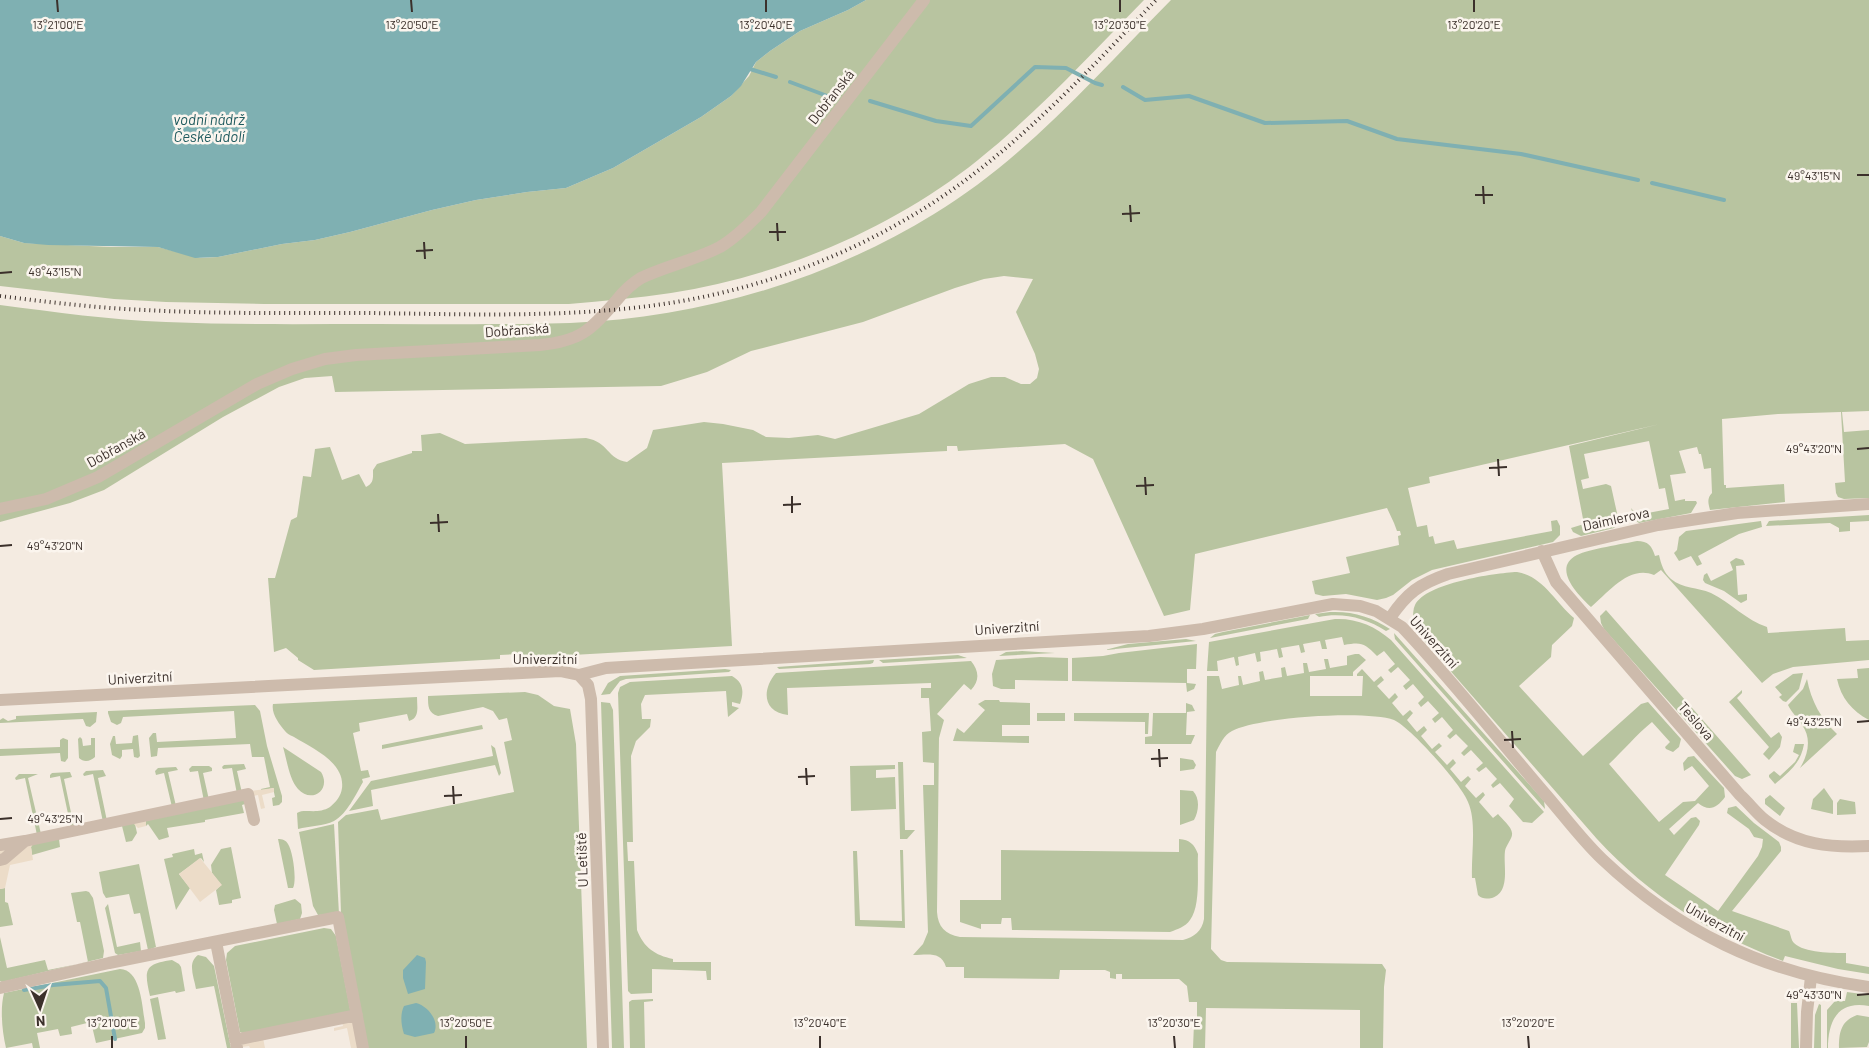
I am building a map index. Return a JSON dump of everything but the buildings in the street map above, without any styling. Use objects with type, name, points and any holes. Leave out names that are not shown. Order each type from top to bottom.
[{"type":"street","name":"Dobřanská","points":[[0,509],[46,499],[98,477],[258,384],[292,368],[325,359],[356,354],[540,345],[557,343],[578,336],[595,324],[631,284],[720,246],[748,225],[924,0]]},
{"type":"street","name":"Daimlerova","points":[[1390,618],[1414,588],[1428,580],[1628,530],[1704,518],[1780,510],[1869,504]]},
{"type":"street","name":"Teslova","points":[[1542,551],[1556,582],[1740,795],[1764,819],[1786,833],[1806,842],[1826,846],[1869,846]]},
{"type":"street","name":"Univerzitní","points":[[0,700],[560,671],[578,675],[606,668],[1149,636],[1203,629],[1333,604],[1360,606],[1390,618],[1414,640],[1600,858],[1648,899],[1703,934],[1745,955],[1782,969],[1811,977],[1869,987]]},
{"type":"street","name":"U Letiště","points":[[578,675],[588,685],[591,700],[603,1048]]},
{"type":"street","points":[[0,845],[248,794],[254,820]]},
{"type":"street","points":[[0,860],[4,859],[25,841]]},
{"type":"street","points":[[0,988],[109,963],[338,918],[363,1048]]},
{"type":"street","points":[[216,942],[236,1044],[357,1015]]},
{"type":"street","points":[[1806,1048],[1807,1012],[1811,977]]},
{"type":"green space","points":[[866,0],[1144,0],[1022,122],[978,160],[945,185],[909,208],[872,228],[793,262],[753,275],[671,293],[569,304],[264,304],[166,302],[114,299],[0,286],[0,236],[24,243],[158,247],[200,258],[218,257],[282,244],[315,240],[476,200],[566,188],[613,168],[701,117],[731,96],[749,76],[756,62],[770,51],[800,31]]},
{"type":"green space","points":[[1171,0],[1869,0],[1869,411],[1842,412],[1844,432],[1869,430],[1869,498],[1844,499],[1838,497],[1836,493],[1835,483],[1845,482],[1841,412],[1778,414],[1722,419],[1724,485],[1726,485],[1726,488],[1784,484],[1785,502],[1710,510],[1708,501],[1712,493],[1711,468],[1704,469],[1701,454],[1699,454],[1697,447],[1679,451],[1686,473],[1670,475],[1675,501],[1685,499],[1685,501],[1696,501],[1697,503],[1691,513],[1639,523],[1635,520],[1631,508],[1637,515],[1669,509],[1665,488],[1659,489],[1649,441],[1584,454],[1589,478],[1581,480],[1583,489],[1606,484],[1611,486],[1619,522],[1614,528],[1581,536],[1573,532],[1571,528],[1584,524],[1569,446],[1660,424],[1429,477],[1430,483],[1408,488],[1417,527],[1427,525],[1429,537],[1433,536],[1435,544],[1454,540],[1457,549],[1552,531],[1551,521],[1557,520],[1560,526],[1560,535],[1553,542],[1432,570],[1412,580],[1393,595],[1377,600],[1346,594],[1323,596],[1315,594],[1312,581],[1350,573],[1346,557],[1399,545],[1398,536],[1401,535],[1400,531],[1397,531],[1387,508],[1195,554],[1190,610],[1164,616],[1093,459],[1065,444],[958,451],[957,446],[947,446],[947,451],[722,463],[732,646],[519,658],[519,654],[500,655],[500,659],[314,670],[298,660],[286,648],[274,652],[268,578],[275,578],[291,520],[297,517],[303,476],[311,477],[315,449],[330,447],[342,480],[359,474],[366,487],[372,482],[373,470],[377,464],[412,453],[412,451],[422,451],[421,435],[440,433],[465,444],[586,438],[599,443],[615,458],[627,462],[647,448],[653,430],[704,422],[753,430],[766,437],[789,438],[818,435],[835,439],[919,414],[969,384],[991,377],[1005,377],[1021,384],[1030,384],[1037,378],[1039,369],[1035,354],[1016,312],[1033,279],[1004,276],[984,279],[955,288],[863,322],[751,351],[707,372],[661,386],[335,392],[332,376],[305,378],[279,387],[223,417],[104,490],[70,503],[0,522],[0,305],[103,318],[166,322],[245,324],[522,324],[618,320],[713,304],[805,277],[849,259],[892,238],[968,192],[1030,142],[1059,115]]},
{"type":"green space","points":[[1869,515],[1869,521],[1850,522],[1850,531],[1839,532],[1839,528],[1830,523],[1766,526],[1769,521]]},
{"type":"green space","points":[[1761,521],[1762,527],[1739,534],[1698,556],[1702,564],[1697,566],[1691,556],[1679,561],[1674,553],[1677,550],[1679,537],[1686,531]]},
{"type":"green space","points":[[1637,541],[1647,543],[1655,556],[1659,555],[1665,571],[1676,582],[1711,593],[1752,620],[1767,627],[1768,633],[1845,628],[1846,641],[1869,640],[1869,660],[1793,667],[1773,674],[1762,683],[1661,570],[1654,575],[1645,573],[1628,577],[1612,588],[1591,607],[1570,582],[1567,567],[1570,561],[1577,555],[1589,551]]},
{"type":"green space","points":[[1736,558],[1743,560],[1745,565],[1736,566],[1738,595],[1747,594],[1747,600],[1741,603],[1724,591],[1705,583],[1703,580],[1704,575],[1707,573],[1711,581],[1733,570],[1730,562]]},
{"type":"green space","points":[[1517,572],[1526,574],[1541,584],[1574,618],[1572,626],[1552,645],[1551,657],[1519,686],[1583,756],[1641,704],[1648,702],[1681,739],[1679,747],[1673,752],[1666,749],[1665,747],[1670,742],[1652,722],[1609,764],[1659,822],[1683,802],[1695,801],[1709,786],[1692,766],[1684,771],[1683,763],[1688,757],[1694,756],[1724,788],[1725,797],[1719,804],[1709,808],[1698,803],[1669,829],[1674,835],[1691,818],[1696,817],[1700,821],[1665,875],[1718,911],[1758,856],[1762,847],[1763,839],[1754,837],[1749,829],[1727,813],[1728,808],[1736,806],[1779,842],[1781,851],[1732,911],[1789,931],[1794,943],[1805,949],[1819,952],[1846,953],[1846,963],[1869,967],[1869,974],[1838,969],[1785,956],[1783,961],[1730,938],[1682,911],[1660,896],[1597,839],[1413,628],[1411,622],[1415,605],[1422,597],[1432,591],[1446,585],[1478,577]]},
{"type":"green space","points":[[1606,610],[1751,775],[1742,779],[1735,776],[1604,629],[1600,616]]},
{"type":"green space","points":[[1330,612],[1362,616],[1390,629],[1386,631],[1354,617],[1336,615],[1319,617],[1315,614]]},
{"type":"green space","points":[[1310,615],[1308,619],[1210,638],[1215,634],[1223,632]]},
{"type":"green space","points":[[1335,619],[1365,624],[1391,640],[1544,812],[1532,823],[1523,822],[1509,806],[1514,799],[1500,783],[1493,788],[1491,785],[1497,779],[1486,767],[1479,772],[1476,769],[1483,763],[1471,750],[1464,756],[1461,753],[1468,746],[1456,734],[1450,739],[1447,736],[1453,730],[1442,717],[1435,723],[1432,719],[1439,713],[1428,701],[1421,707],[1418,703],[1424,697],[1413,684],[1406,690],[1403,686],[1410,680],[1398,667],[1391,673],[1388,670],[1395,664],[1384,651],[1377,656],[1362,644],[1344,645],[1342,637],[1325,640],[1327,649],[1322,649],[1320,641],[1303,644],[1305,652],[1301,653],[1299,645],[1281,648],[1283,657],[1279,658],[1277,649],[1260,652],[1261,661],[1257,662],[1255,653],[1238,657],[1239,665],[1236,666],[1234,657],[1217,661],[1218,671],[1207,671],[1209,642]]},
{"type":"green space","points":[[1394,633],[1544,801],[1545,809],[1395,639]]},
{"type":"green space","points":[[1186,639],[1196,641],[1105,650],[1128,644]]},
{"type":"green space","points":[[1197,644],[1196,669],[1187,669],[1187,683],[1196,684],[1194,689],[1187,692],[1186,683],[1072,681],[1072,658]]},
{"type":"green space","points":[[1006,652],[1055,653],[999,656]]},
{"type":"green space","points":[[1359,654],[1366,660],[1353,672],[1353,676],[1310,676],[1310,696],[1362,696],[1363,676],[1357,676],[1357,674],[1362,669],[1374,682],[1381,676],[1384,680],[1377,686],[1389,699],[1395,693],[1398,697],[1392,703],[1403,716],[1410,710],[1413,713],[1407,720],[1417,732],[1424,726],[1427,730],[1421,736],[1432,749],[1439,743],[1442,746],[1435,752],[1447,765],[1453,759],[1456,763],[1450,769],[1461,782],[1468,776],[1471,779],[1465,786],[1476,798],[1483,792],[1485,795],[1479,802],[1493,818],[1498,814],[1512,831],[1505,851],[1505,878],[1502,890],[1492,898],[1484,898],[1478,895],[1475,878],[1472,878],[1473,829],[1468,802],[1446,770],[1402,725],[1394,720],[1380,717],[1338,715],[1264,722],[1232,731],[1223,740],[1216,752],[1211,949],[1221,960],[1227,962],[1382,964],[1386,970],[1383,1048],[1360,1048],[1360,1010],[1206,1008],[1205,1048],[1193,1048],[1194,1023],[1197,1023],[1197,1002],[1189,1002],[1187,986],[1179,979],[1122,979],[1122,974],[1116,974],[1116,979],[1110,978],[1110,972],[1105,970],[1060,970],[1059,979],[964,978],[964,967],[946,967],[941,958],[933,955],[913,955],[923,944],[928,932],[923,785],[934,785],[934,763],[923,762],[922,732],[931,731],[929,698],[921,698],[921,688],[931,688],[931,683],[787,688],[788,715],[773,709],[767,699],[768,686],[776,673],[971,661],[976,668],[976,683],[971,690],[964,684],[937,714],[944,720],[939,738],[937,912],[943,929],[950,934],[960,937],[1183,940],[1197,933],[1204,919],[1207,676],[1219,676],[1222,689],[1239,685],[1238,676],[1241,676],[1243,685],[1260,681],[1259,672],[1263,671],[1265,680],[1282,677],[1281,668],[1285,667],[1287,676],[1304,673],[1303,663],[1307,663],[1309,672],[1326,669],[1324,659],[1328,659],[1330,668],[1347,665],[1347,656]]},
{"type":"green space","points":[[958,655],[967,658],[883,663],[879,660]]},
{"type":"green space","points":[[1040,657],[1068,658],[1068,681],[1015,680],[1015,689],[1001,689],[993,686],[992,674],[996,660]]},
{"type":"green space","points":[[874,660],[870,664],[779,669],[777,667]]},
{"type":"green space","points":[[1869,668],[1869,720],[1857,712],[1844,698],[1837,679],[1858,678],[1857,669]]},
{"type":"green space","points":[[731,670],[729,672],[626,679],[620,681],[610,694],[601,695],[608,683],[620,676]]},
{"type":"green space","points":[[1803,673],[1799,689],[1786,702],[1783,701],[1779,697],[1782,695],[1775,687],[1793,674]]},
{"type":"green space","points":[[732,676],[741,685],[742,696],[740,704],[732,702],[732,706],[739,708],[728,717],[726,691],[645,695],[641,704],[642,719],[651,719],[650,727],[636,741],[631,756],[633,842],[627,842],[628,861],[634,861],[637,930],[643,942],[651,950],[673,959],[673,962],[711,962],[711,980],[707,980],[706,971],[652,969],[652,993],[631,994],[628,991],[618,693],[620,687],[630,682]]},
{"type":"green space","points":[[1807,679],[1811,695],[1818,709],[1837,734],[1800,768],[1807,752],[1807,735],[1788,705],[1803,689]]},
{"type":"green space","points":[[1742,690],[1742,693],[1737,698],[1771,738],[1779,732],[1782,737],[1780,747],[1769,760],[1763,754],[1769,747],[1729,702]]},
{"type":"green space","points":[[525,692],[538,695],[554,706],[570,709],[576,744],[587,1048],[368,1048],[341,914],[338,822],[346,815],[378,809],[381,820],[514,792],[504,742],[512,740],[507,718],[499,720],[493,711],[483,707],[438,716],[429,709],[428,696]]},
{"type":"green space","points":[[417,697],[417,712],[413,720],[409,721],[407,714],[359,723],[360,731],[353,733],[361,771],[368,770],[370,777],[362,779],[363,782],[354,798],[339,818],[326,824],[298,829],[297,813],[320,811],[330,807],[341,794],[342,779],[333,763],[326,757],[286,732],[274,715],[273,704]]},
{"type":"green space","points":[[985,700],[999,700],[1000,702],[1030,703],[1030,725],[1002,725],[1002,736],[1029,736],[1029,743],[953,741],[957,728],[964,733],[985,710],[978,704]]},
{"type":"green space","points":[[601,702],[610,703],[613,710],[624,1048],[612,1048]]},
{"type":"green space","points":[[1186,703],[1192,705],[1195,711],[1187,712],[1186,735],[1195,735],[1191,744],[1145,744],[1145,737],[1152,736],[1153,713],[1186,713]]},
{"type":"green space","points":[[255,705],[260,711],[267,746],[282,796],[282,802],[279,805],[273,806],[272,798],[275,797],[273,788],[261,791],[261,789],[270,787],[264,757],[252,757],[250,744],[158,748],[157,756],[151,757],[149,738],[153,733],[156,733],[157,742],[236,738],[234,711],[123,717],[121,723],[117,725],[111,722],[108,713],[108,711]]},
{"type":"green space","points":[[97,712],[96,722],[90,727],[86,726],[83,719],[0,723],[0,720],[3,718],[8,721],[16,719],[16,716]]},
{"type":"green space","points":[[1037,713],[1065,713],[1065,721],[1037,721]]},
{"type":"green space","points":[[1074,713],[1149,713],[1148,734],[1145,734],[1145,722],[1074,721]]},
{"type":"green space","points":[[482,725],[483,729],[382,749],[382,745]]},
{"type":"green space","points":[[138,735],[140,756],[138,758],[134,757],[133,749],[122,750],[120,759],[112,755],[110,744],[113,736],[115,736],[116,744],[132,743],[133,736]]},
{"type":"green space","points":[[80,737],[83,746],[91,745],[91,738],[95,738],[95,757],[92,760],[85,761],[79,758],[78,739]]},
{"type":"green space","points":[[63,738],[68,740],[68,758],[65,762],[61,761],[60,753],[0,756],[0,749],[60,747],[60,740]]},
{"type":"green space","points":[[1795,744],[1804,744],[1800,757],[1790,771],[1775,784],[1769,775],[1774,771],[1780,776],[1795,762],[1799,755],[1793,752]]},
{"type":"green space","points":[[491,745],[495,748],[501,773],[499,776],[495,765],[371,790],[373,806],[349,811],[371,781],[493,756]]},
{"type":"green space","points":[[283,747],[321,772],[324,784],[319,793],[309,795],[298,789],[290,775]]},
{"type":"green space","points":[[1180,758],[1193,760],[1196,765],[1194,769],[1180,771]]},
{"type":"green space","points":[[898,762],[903,762],[905,830],[915,830],[907,839],[900,839]]},
{"type":"green space","points":[[244,764],[246,769],[237,771],[242,793],[237,794],[232,768],[223,769],[222,767],[224,765]]},
{"type":"green space","points":[[895,765],[895,769],[876,770],[876,778],[895,777],[896,809],[851,811],[850,766]]},
{"type":"green space","points":[[192,766],[209,766],[212,768],[212,771],[203,773],[209,800],[204,801],[198,771],[190,772],[189,769]]},
{"type":"green space","points":[[176,767],[178,770],[168,772],[176,806],[172,807],[164,773],[156,775],[155,771],[158,768]]},
{"type":"green space","points":[[103,770],[106,776],[98,778],[107,821],[103,822],[93,774],[84,776],[83,774],[86,771]]},
{"type":"green space","points":[[70,772],[72,777],[64,779],[74,827],[71,828],[60,776],[50,778],[52,773]]},
{"type":"green space","points":[[19,774],[38,774],[28,778],[41,834],[37,835],[25,778],[16,780],[15,778]]},
{"type":"green space","points":[[1824,788],[1833,801],[1833,814],[1811,809],[1813,799]]},
{"type":"green space","points":[[1180,790],[1193,791],[1197,797],[1198,805],[1194,820],[1180,825]]},
{"type":"green space","points":[[1770,795],[1785,808],[1780,816],[1765,804],[1765,799]]},
{"type":"green space","points":[[246,797],[248,803],[242,805],[244,813],[167,828],[169,837],[159,840],[148,824],[146,826],[146,821]]},
{"type":"green space","points":[[1840,799],[1855,802],[1856,814],[1837,815],[1837,803]]},
{"type":"green space","points":[[131,821],[135,824],[137,833],[132,841],[126,842],[122,826],[59,839],[60,847],[32,855],[31,847],[35,841]]},
{"type":"green space","points":[[334,824],[339,914],[318,915],[313,906],[299,832]]},
{"type":"green space","points":[[278,839],[286,842],[290,848],[294,866],[293,888],[288,888]]},
{"type":"green space","points":[[1179,839],[1191,843],[1198,854],[1198,888],[1196,906],[1190,920],[1176,930],[1170,932],[1012,930],[1011,918],[1002,918],[1001,924],[981,924],[981,929],[960,922],[960,900],[1001,900],[1001,850],[1179,852]]},
{"type":"green space","points":[[231,847],[241,898],[232,900],[232,903],[219,905],[216,890],[221,885],[212,873],[211,865],[221,849]]},
{"type":"green space","points":[[194,849],[195,855],[202,853],[204,862],[201,858],[179,874],[190,888],[176,910],[164,859],[173,857],[172,854]]},
{"type":"green space","points":[[900,850],[903,850],[905,928],[855,926],[853,851],[857,851],[860,920],[902,921]]},
{"type":"green space","points":[[139,864],[156,947],[148,950],[140,913],[134,914],[129,894],[106,898],[103,893],[99,872]]},
{"type":"green space","points":[[5,888],[5,902],[8,903],[13,925],[0,927],[0,889]]},
{"type":"green space","points":[[86,891],[93,898],[104,951],[103,958],[88,962],[80,922],[77,922],[71,893]]},
{"type":"green space","points":[[295,899],[301,904],[302,913],[300,919],[277,924],[274,910],[275,905]]},
{"type":"green space","points":[[108,904],[117,947],[140,942],[141,951],[118,955],[115,953],[105,908]]},
{"type":"green space","points":[[324,928],[331,929],[336,936],[351,1014],[240,1032],[226,960],[227,953],[235,946]]},
{"type":"green space","points":[[0,937],[7,968],[45,960],[48,970],[76,964],[2,982],[0,981]]},
{"type":"green space","points":[[198,955],[206,957],[214,966],[231,1048],[227,1048],[214,986],[196,989],[192,966]]},
{"type":"green space","points":[[172,960],[181,967],[185,991],[150,996],[147,980],[148,970],[151,966]]},
{"type":"green space","points":[[120,969],[132,975],[139,990],[145,1023],[142,1033],[96,1043],[91,1022],[71,1027],[72,1034],[60,1036],[58,1029],[37,1033],[40,1048],[33,1048],[32,1043],[6,1048],[2,1020],[4,993]]},
{"type":"green space","points":[[1847,992],[1869,995],[1869,1006],[1850,1006],[1837,1015],[1830,1029],[1827,1048],[1827,1010],[1835,1001],[1845,1001]]},
{"type":"green space","points":[[158,997],[166,1039],[158,1040],[150,999]]},
{"type":"green space","points":[[653,999],[653,1001],[644,1002],[645,1048],[630,1048],[629,1002],[632,1000]]},
{"type":"green space","points":[[1791,1003],[1797,1003],[1799,1048],[1791,1048]]},
{"type":"green space","points":[[1819,1004],[1821,1005],[1821,1048],[1814,1048],[1815,1015]]},
{"type":"green space","points":[[1857,1015],[1869,1017],[1869,1042],[1867,1047],[1839,1048],[1844,1024],[1847,1020]]},
{"type":"shaded area","points":[[274,788],[274,792],[262,795],[265,808],[261,809],[258,795],[149,817],[146,821],[146,826],[138,828],[131,821],[35,841],[31,847],[33,860],[10,865],[5,888],[0,889],[0,843],[251,791]]},
{"type":"shaded area","points":[[200,858],[222,885],[200,902],[179,874]]},
{"type":"shaded area","points":[[361,1012],[368,1048],[351,1048],[347,1028],[334,1031],[334,1028],[343,1026],[342,1022],[263,1038],[265,1048],[242,1047],[240,1032]]},
{"type":"water","name":"vodní nádrž České údolí","points":[[0,0],[866,0],[800,31],[770,51],[756,62],[741,86],[731,96],[701,117],[613,168],[566,188],[476,200],[315,240],[282,244],[218,257],[195,258],[158,247],[48,245],[24,243],[0,236]]},
{"type":"water","points":[[417,955],[425,958],[426,962],[425,989],[408,994],[403,978],[403,970]]},
{"type":"water","points":[[416,1003],[425,1007],[432,1015],[435,1024],[434,1033],[415,1037],[404,1034],[401,1020],[404,1006]]},
{"type":"waterway","points":[[870,101],[936,121],[971,126],[1035,67],[1066,68],[1102,85]]},
{"type":"waterway","points":[[750,69],[776,77]]},
{"type":"waterway","points":[[790,82],[830,97]]},
{"type":"waterway","points":[[1123,87],[1145,100],[1189,96],[1265,123],[1347,121],[1397,139],[1521,154],[1638,180]]},
{"type":"waterway","points":[[1652,183],[1724,200]]},
{"type":"waterway","points":[[24,990],[53,985],[100,981],[106,988],[115,1039]]},
{"type":"railway","points":[[0,296],[54,303],[172,311],[543,314],[649,306],[713,295],[745,287],[776,278],[836,255],[894,226],[932,204],[967,179],[1034,124],[1156,0]]}]
